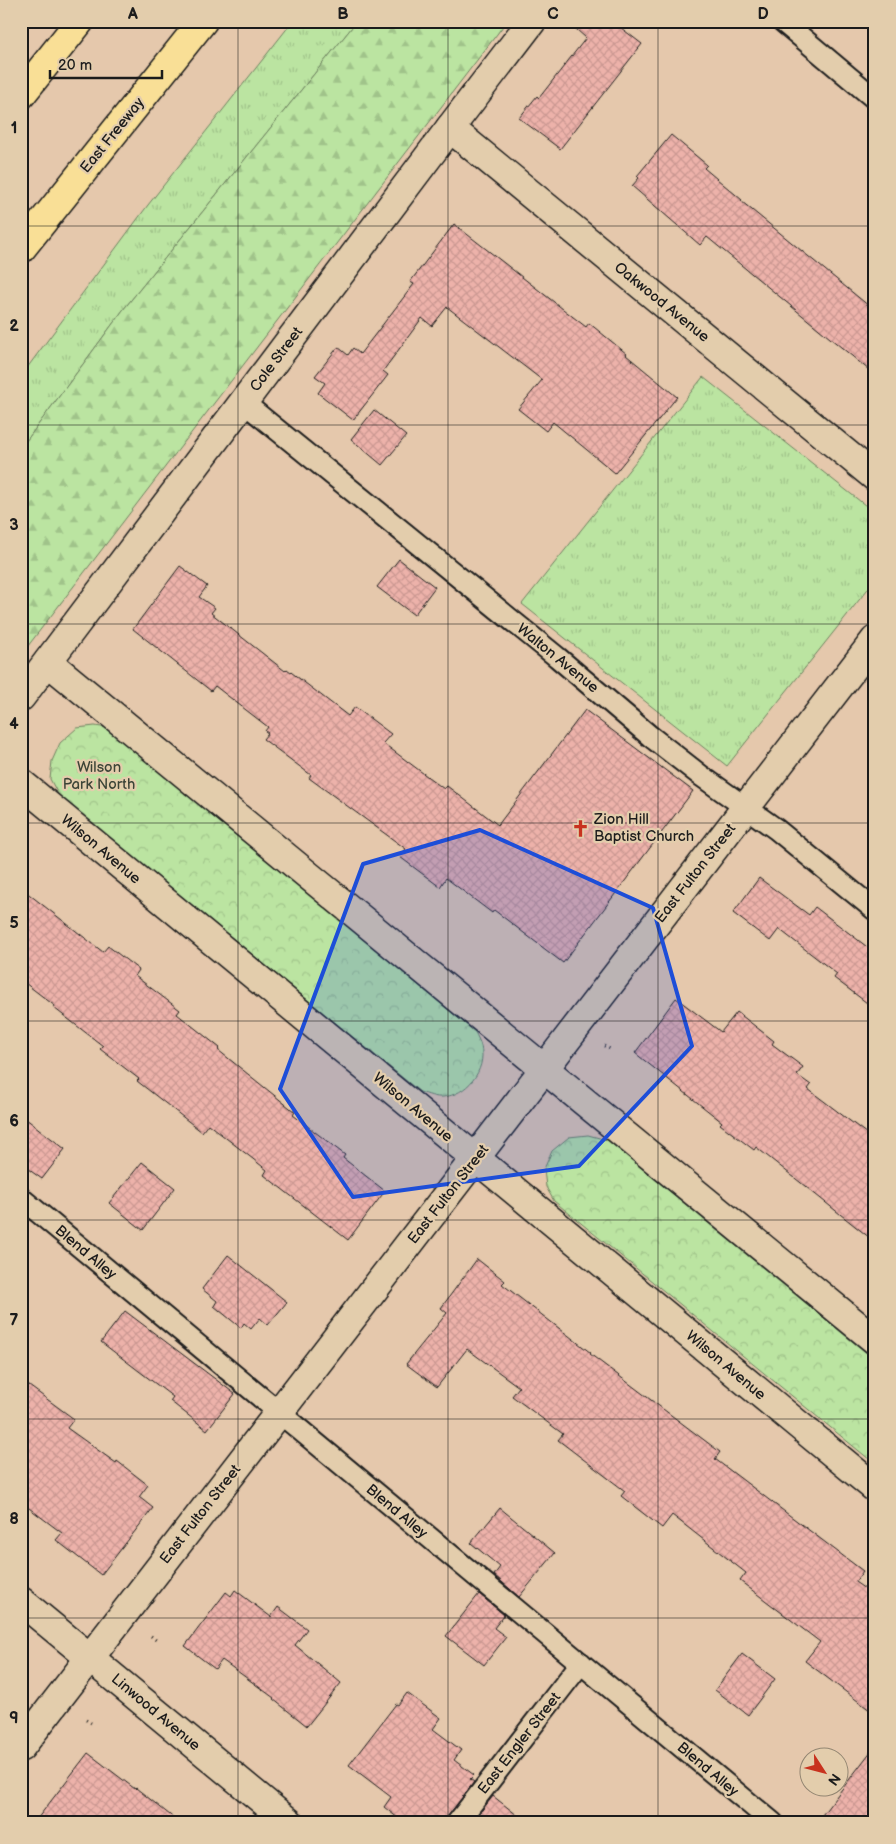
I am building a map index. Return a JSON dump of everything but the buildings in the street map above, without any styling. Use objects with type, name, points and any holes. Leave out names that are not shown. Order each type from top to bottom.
[{"type":"highway","points":[[21,95],[80,21]]},
{"type":"highway","name":"East Freeway","points":[[21,249],[203,21]]},
{"type":"street","name":"Cole Street","points":[[21,697],[532,21]]},
{"type":"street","name":"Oakwood Avenue","points":[[450,128],[875,477]]},
{"type":"street","name":"East Fulton Street","points":[[21,1747],[875,640]]},
{"type":"street","points":[[48,662],[875,1340]]},
{"type":"street","name":"Wilson Avenue","points":[[21,783],[875,1488]]},
{"type":"street","name":"Linwood Avenue","points":[[21,1601],[290,1823]]},
{"type":"lane","points":[[782,21],[875,99]]},
{"type":"lane","name":"Walton Avenue","points":[[244,402],[558,657],[650,736],[776,829],[875,910]]},
{"type":"lane","name":"Blend Alley","points":[[21,1198],[773,1823]]},
{"type":"lane","name":"East Engler Street","points":[[457,1823],[581,1663]]},
{"type":"path","points":[[603,1046],[610,1049]]},
{"type":"path","points":[[151,1636],[156,1640]]},
{"type":"path","points":[[86,1720],[91,1723]]},
{"type":"highlighted area","points":[[480,830],[653,908],[692,1046],[579,1166],[353,1197],[280,1089],[363,864]]},
{"type":"green space","points":[[293,21],[357,21],[123,310],[21,448],[21,376],[148,205]]},
{"type":"green space","points":[[357,21],[507,21],[21,655],[21,448],[123,310]]},
{"type":"green space","points":[[703,377],[875,513],[875,580],[727,766],[522,604]]},
{"type":"green space","name":"Wilson Park North","points":[[95,726],[108,728],[475,1032],[481,1044],[481,1064],[478,1073],[467,1087],[459,1092],[443,1097],[420,1092],[59,796],[50,779],[52,761],[60,743],[77,728]]},
{"type":"green space","points":[[588,1135],[607,1140],[875,1360],[875,1464],[554,1201],[546,1187],[544,1169],[552,1151],[569,1137]]},
{"type":"place","name":"Zion Hill Baptist Church","points":[[580,828]]}]
